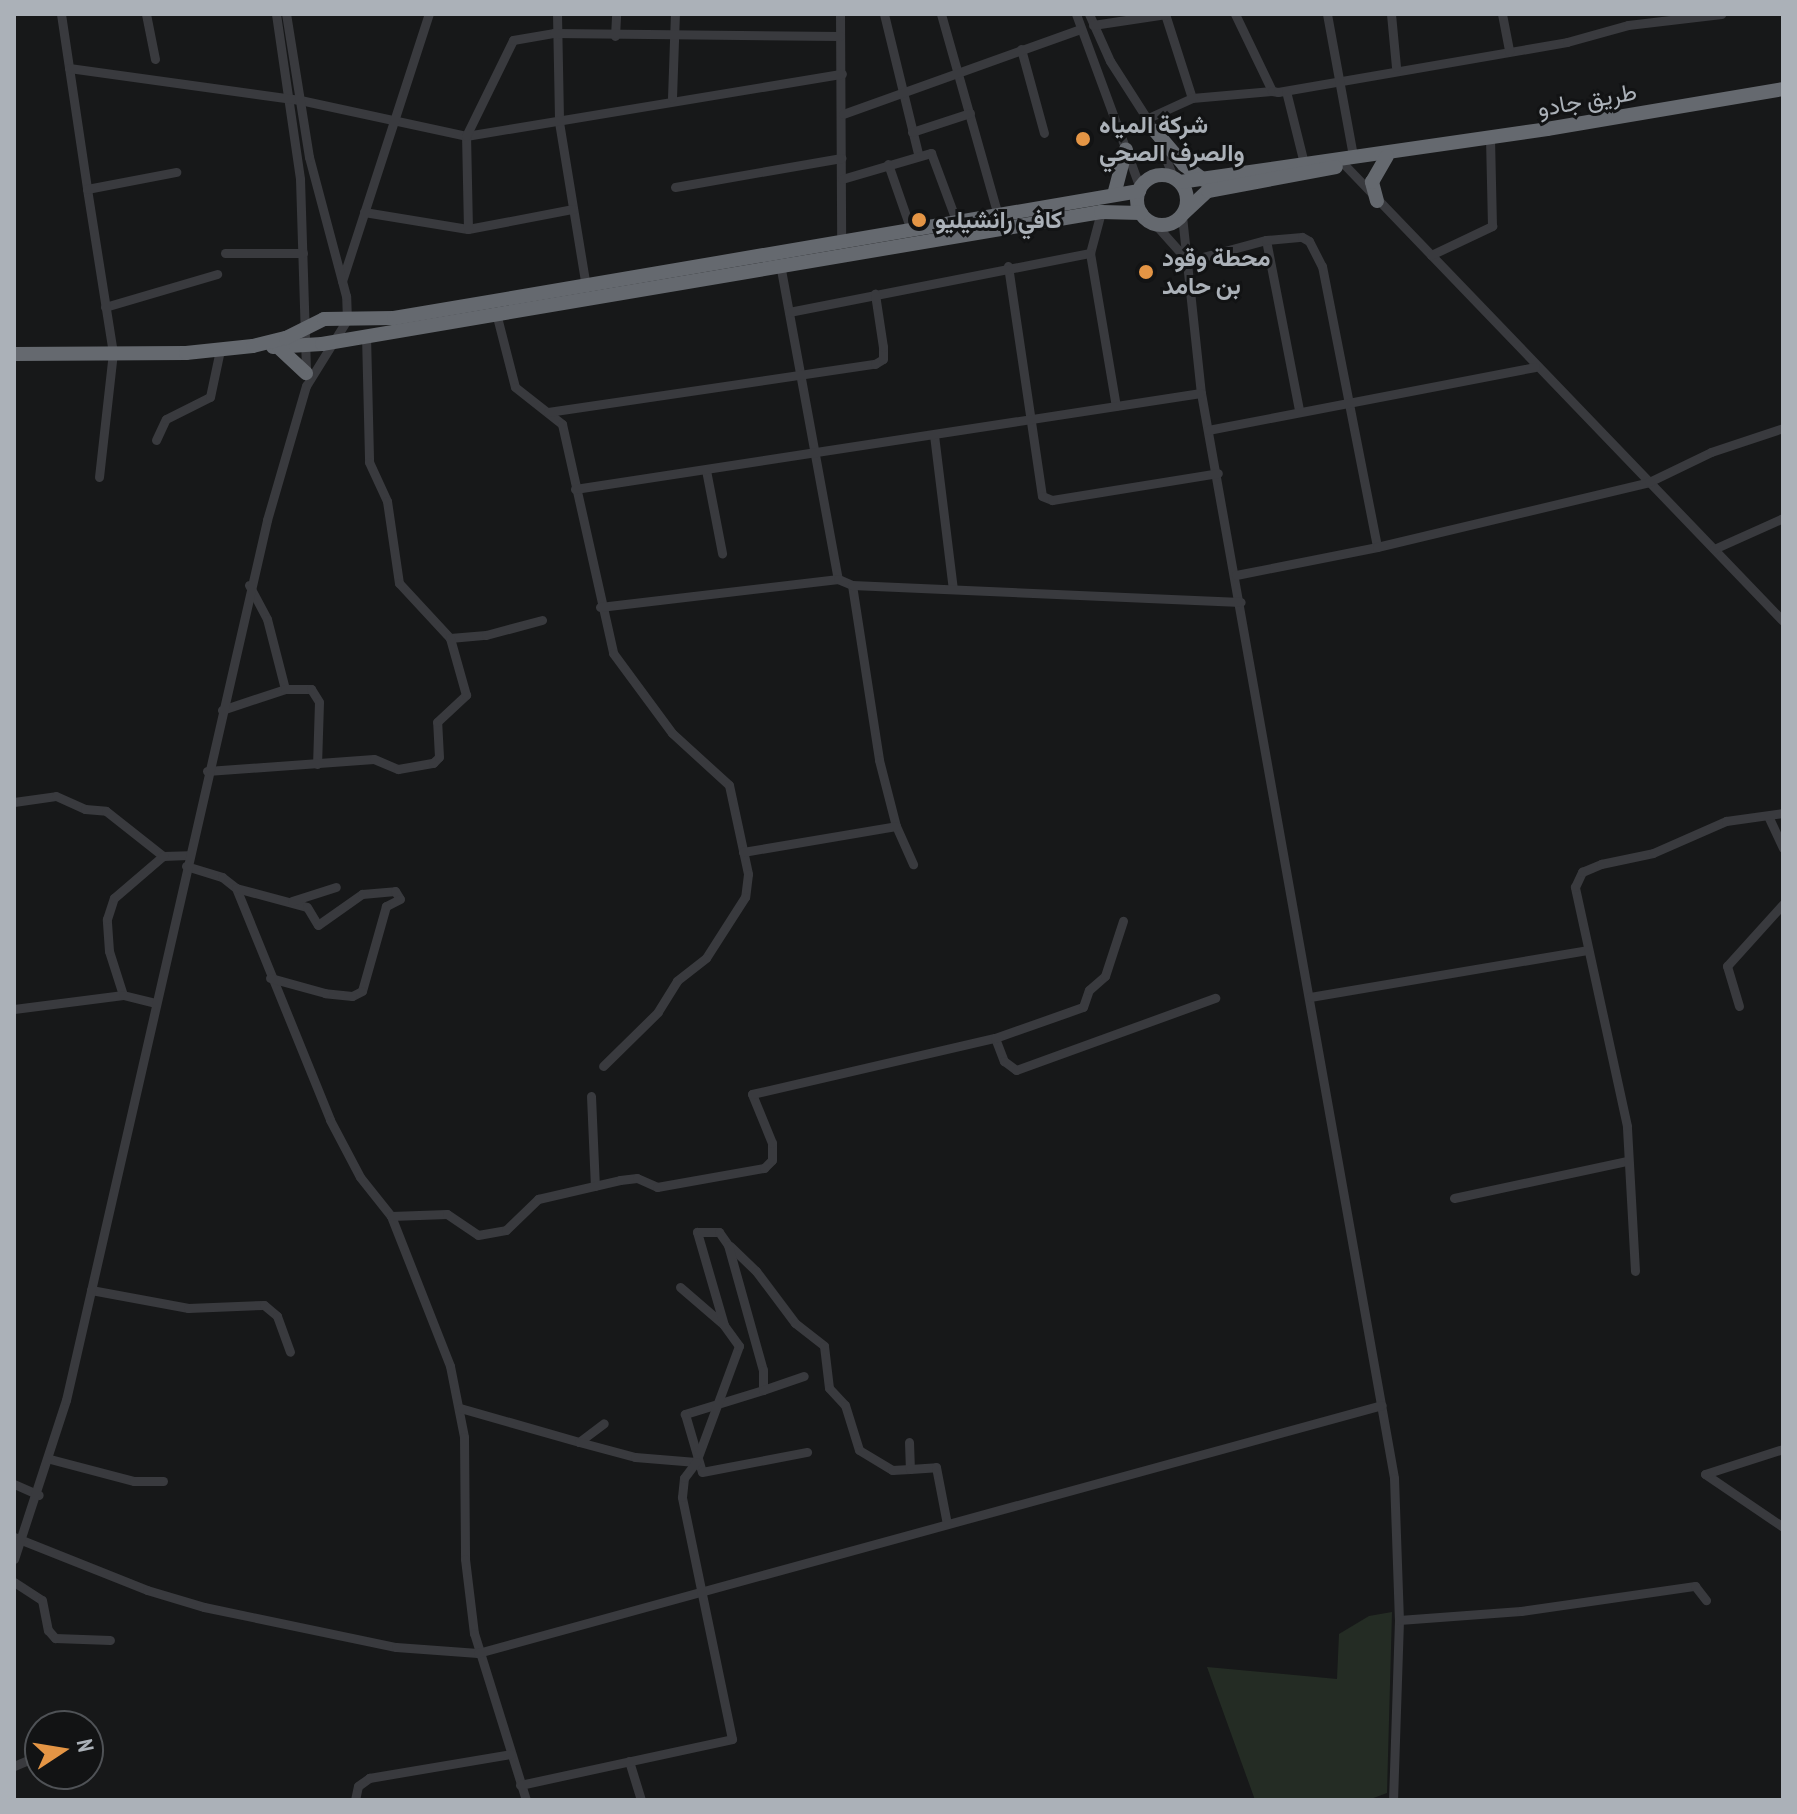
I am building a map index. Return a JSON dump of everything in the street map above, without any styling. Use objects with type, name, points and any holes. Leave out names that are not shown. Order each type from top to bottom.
[{"type":"highway","name":"طريق جادو","points":[[1177,180],[1204,180],[1304,163],[1393,154],[1783,89]]},
{"type":"highway","points":[[1151,125],[1184,165],[1204,180]]},
{"type":"highway","points":[[1115,191],[1126,149]]},
{"type":"highway","points":[[1377,201],[1374,172],[1393,154]]},
{"type":"highway","name":"طريق جادو","points":[[1183,214],[1208,191],[1345,160]]},
{"type":"highway","points":[[14,354],[220,350],[253,346],[302,330],[324,319],[394,318],[586,287],[779,260],[1101,212],[1141,213],[1155,224],[1167,225],[1183,214],[1187,199],[1177,180],[1155,176],[1139,189],[841,242],[779,260],[304,347],[253,346]]},
{"type":"highway","points":[[1139,189],[1141,213]]},
{"type":"highway","points":[[279,348],[306,380]]},
{"type":"street","points":[[61,14],[113,353],[112,397],[99,477]]},
{"type":"street","points":[[146,14],[155,59]]},
{"type":"street","points":[[14,1559],[17,1538],[39,1495],[50,1459],[91,1290],[249,585],[306,380],[302,330],[300,179],[276,14]]},
{"type":"street","points":[[286,14],[323,218],[342,281],[347,320],[306,380]]},
{"type":"street","points":[[342,281],[429,14]]},
{"type":"street","points":[[557,14],[554,33],[559,122],[586,287]]},
{"type":"street","points":[[615,36],[616,14]]},
{"type":"street","points":[[672,98],[675,14]]},
{"type":"street","points":[[840,14],[843,114],[841,242]]},
{"type":"street","points":[[884,14],[918,154]]},
{"type":"street","points":[[941,14],[998,216]]},
{"type":"street","points":[[1076,14],[1139,189]]},
{"type":"street","points":[[1089,14],[1151,125],[1177,180]]},
{"type":"street","points":[[1093,25],[1165,14],[1192,98]]},
{"type":"street","points":[[1235,14],[1272,91]]},
{"type":"street","points":[[1327,14],[1340,78],[1345,160],[1377,201],[1535,367],[1783,620]]},
{"type":"street","points":[[1391,14],[1396,67]]},
{"type":"street","points":[[1502,14],[1509,51]]},
{"type":"street","points":[[1625,14],[1628,25]]},
{"type":"street","points":[[1151,125],[1192,98],[1286,91],[1396,67],[1509,51],[1628,25],[1721,14]]},
{"type":"street","points":[[843,114],[1081,29]]},
{"type":"street","points":[[468,229],[466,136],[509,44],[554,33],[840,36]]},
{"type":"street","points":[[1021,49],[1044,133]]},
{"type":"street","points":[[69,68],[300,100],[466,136],[559,122],[672,98],[842,74]]},
{"type":"street","points":[[1286,91],[1304,163]]},
{"type":"street","points":[[912,132],[970,113]]},
{"type":"street","points":[[1431,255],[1492,226],[1490,138]]},
{"type":"street","points":[[842,179],[918,154],[935,157],[957,223]]},
{"type":"street","points":[[675,187],[842,158]]},
{"type":"street","points":[[888,164],[911,230]]},
{"type":"street","points":[[87,189],[176,172]]},
{"type":"street","points":[[364,212],[468,229],[573,209]]},
{"type":"street","points":[[1101,212],[1090,253],[1116,406]]},
{"type":"street","points":[[1183,214],[1201,393],[1241,602],[1394,1478],[1399,1620],[1393,1800]]},
{"type":"street","points":[[1155,224],[1188,261]]},
{"type":"street","points":[[1188,261],[1266,240],[1302,237],[1316,252],[1377,547]]},
{"type":"street","points":[[1266,240],[1299,410]]},
{"type":"street","points":[[225,253],[303,253]]},
{"type":"street","points":[[789,312],[1008,266],[1090,253]]},
{"type":"street","points":[[779,260],[838,579]]},
{"type":"street","points":[[1008,266],[1037,485],[1052,500],[1218,473]]},
{"type":"street","points":[[105,307],[217,274]]},
{"type":"street","points":[[548,412],[703,386],[801,376],[883,359],[875,294]]},
{"type":"street","points":[[496,313],[515,387],[562,424],[600,607],[619,666],[672,733],[729,785],[749,885],[745,897],[706,958],[677,981],[658,1012],[603,1066]]},
{"type":"street","points":[[207,771],[374,759],[407,769],[437,760],[434,727],[466,695],[450,638],[406,594],[394,569],[390,513],[369,462],[366,335]]},
{"type":"street","points":[[156,440],[166,419],[210,397],[220,350]]},
{"type":"street","points":[[1208,430],[1348,400],[1535,367]]},
{"type":"street","points":[[575,489],[1201,393]]},
{"type":"street","points":[[1236,575],[1377,547],[1649,482],[1711,452],[1783,428]]},
{"type":"street","points":[[934,435],[953,589]]},
{"type":"street","points":[[706,470],[722,553]]},
{"type":"street","points":[[1714,549],[1783,518]]},
{"type":"street","points":[[600,607],[838,579],[852,585],[1241,602]]},
{"type":"street","points":[[249,585],[267,619],[285,689]]},
{"type":"street","points":[[852,585],[867,703],[896,826],[913,864]]},
{"type":"street","points":[[450,638],[542,620]]},
{"type":"street","points":[[222,710],[285,689],[303,687],[317,694],[317,764]]},
{"type":"street","points":[[14,802],[56,796],[115,815],[163,856],[187,861],[222,877],[236,888],[268,900],[292,901],[307,907],[318,925],[362,894],[395,891],[400,899],[386,906],[362,991],[352,996],[325,993],[270,978]]},
{"type":"street","points":[[1635,1271],[1626,1161],[1627,1126],[1575,900],[1582,872],[1626,856],[1653,853],[1726,821],[1769,818],[1783,813]]},
{"type":"street","points":[[1769,818],[1783,848]]},
{"type":"street","points":[[743,852],[896,826]]},
{"type":"street","points":[[123,995],[109,951],[107,919],[114,898],[163,856]]},
{"type":"street","points":[[292,901],[336,887]]},
{"type":"street","points":[[236,888],[270,978],[344,1147],[378,1206],[391,1216],[450,1366],[460,1408],[465,1559],[478,1653],[526,1800]]},
{"type":"street","points":[[1739,1006],[1727,966],[1783,904]]},
{"type":"street","points":[[391,1216],[447,1214],[478,1235],[506,1230],[538,1199],[637,1178],[657,1187],[764,1168],[772,1160],[772,1143],[752,1094],[995,1038],[1083,1007],[1089,990],[1105,976],[1123,921]]},
{"type":"street","points":[[1310,997],[1587,950]]},
{"type":"street","points":[[14,1009],[123,995],[156,1003]]},
{"type":"street","points":[[995,1038],[1004,1061],[1016,1070],[1215,998]]},
{"type":"street","points":[[591,1096],[595,1186]]},
{"type":"street","points":[[1454,1198],[1626,1161]]},
{"type":"street","points":[[724,1325],[697,1232],[719,1232],[728,1245],[756,1271],[795,1323],[824,1346],[829,1388],[845,1405],[859,1450],[892,1470],[936,1467],[947,1524]]},
{"type":"street","points":[[728,1245],[763,1370],[763,1390]]},
{"type":"street","points":[[520,1785],[733,1736],[682,1497],[684,1478],[696,1462],[721,1402],[739,1346],[724,1325],[680,1287]]},
{"type":"street","points":[[91,1290],[188,1308],[264,1305],[277,1316],[290,1352]]},
{"type":"street","points":[[804,1376],[685,1414],[696,1462],[702,1472],[807,1452]]},
{"type":"street","points":[[17,1538],[147,1590],[295,1630],[396,1647],[478,1653],[701,1588],[1382,1405]]},
{"type":"street","points":[[460,1408],[635,1457],[696,1462]]},
{"type":"street","points":[[579,1442],[604,1423]]},
{"type":"street","points":[[909,1442],[910,1469]]},
{"type":"street","points":[[1783,1449],[1705,1474],[1783,1527]]},
{"type":"street","points":[[50,1459],[134,1481],[163,1481]]},
{"type":"street","points":[[14,1484],[39,1495]]},
{"type":"street","points":[[14,1582],[42,1600],[48,1630],[55,1638],[110,1640]]},
{"type":"street","points":[[1399,1620],[1542,1609],[1695,1586],[1706,1600]]},
{"type":"street","points":[[355,1800],[358,1786],[369,1778],[511,1754]]},
{"type":"street","points":[[629,1761],[641,1800]]},
{"type":"shaded area","points":[[1392,1612],[1387,1793],[1368,1800],[1255,1800],[1207,1667],[1337,1679],[1339,1634],[1369,1616]]},
{"type":"place","name":"شركة المياه والصرف الصحي","points":[[1083,139]]},
{"type":"place","name":"كافي رانشيليو","points":[[919,220]]},
{"type":"place","name":"محطة وقود بن حامد","points":[[1146,272]]}]
